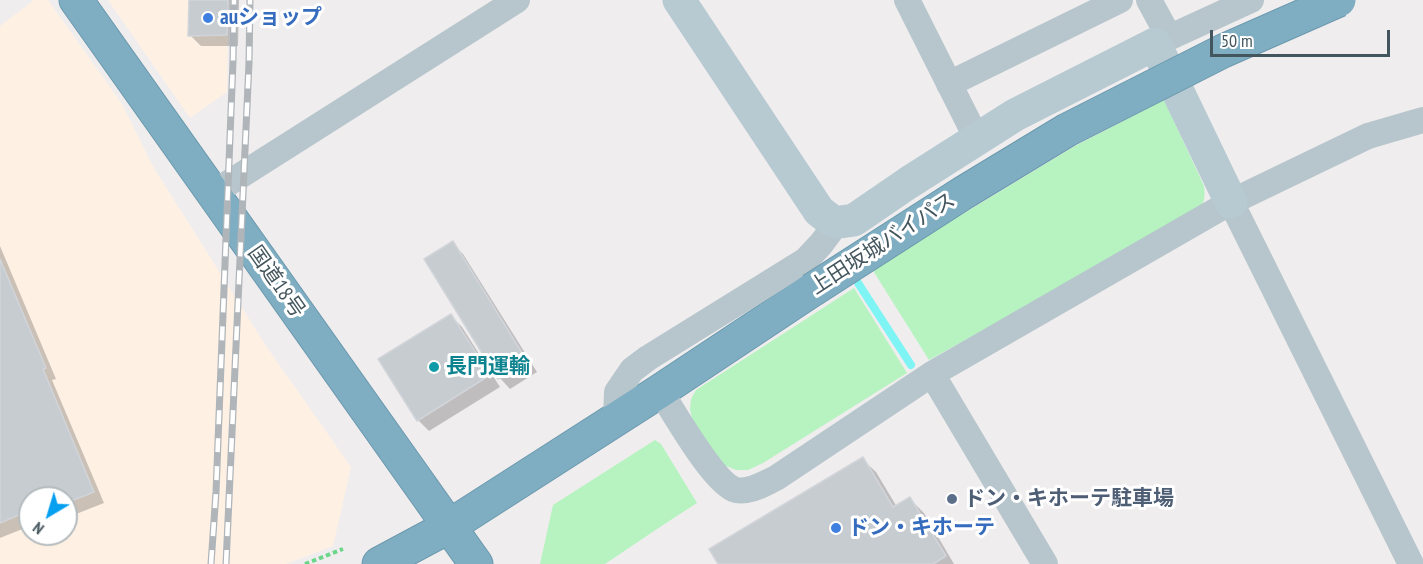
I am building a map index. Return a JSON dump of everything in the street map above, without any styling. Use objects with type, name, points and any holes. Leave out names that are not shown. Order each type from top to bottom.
[{"type":"highway","name":"国道18号","points":[[76,0],[476,564]]},
{"type":"highway","name":"上田坂城バイパス","points":[[379,564],[448,527],[963,192],[1066,130],[1223,51],[1339,0]]},
{"type":"street","points":[[213,192],[517,0]]},
{"type":"street","points":[[679,0],[819,211],[832,221],[840,222],[854,220],[1016,115],[1162,41],[1251,0]]},
{"type":"street","points":[[907,0],[977,139]]},
{"type":"street","points":[[949,84],[1120,0]]},
{"type":"street","points":[[1149,0],[1162,41],[1231,202],[1411,564]]},
{"type":"street","points":[[660,391],[705,462],[721,481],[736,490],[753,489],[776,478],[932,374],[1231,202],[1368,136],[1423,120]]},
{"type":"street","points":[[616,418],[617,392],[632,370],[806,260],[830,232],[832,221]]},
{"type":"street","points":[[932,374],[1045,564]]},
{"type":"path","points":[[305,564],[343,549]]},
{"type":"shaded area","points":[[34,0],[48,0],[122,104],[152,165],[266,346],[351,467],[333,546],[286,564],[0,564],[0,26]]},
{"type":"shaded area","points":[[108,0],[228,0],[227,92],[190,118]]},
{"type":"green space","points":[[1164,100],[1204,186],[1204,200],[1198,209],[1191,215],[929,360],[872,269],[1075,146]]},
{"type":"green space","points":[[854,288],[907,373],[763,463],[748,470],[736,470],[724,465],[693,422],[690,409],[691,399],[696,390]]},
{"type":"green space","points":[[655,440],[661,444],[697,503],[605,564],[540,564],[553,505]]},
{"type":"building","name":"auショップ","points":[[189,0],[228,0],[227,35],[188,36]]},
{"type":"building","points":[[453,241],[527,361],[498,379],[424,259]]},
{"type":"building","points":[[0,259],[46,368],[43,369],[94,492],[78,498],[78,486],[18,486],[18,515],[0,523]]},
{"type":"building","name":"長門運輸","points":[[451,314],[490,375],[417,421],[378,359]]},
{"type":"building","name":"ドン・キホーテ","points":[[863,457],[893,507],[910,497],[946,556],[933,564],[718,564],[709,549]]},
{"type":"waterway","points":[[858,283],[911,365]]},
{"type":"railway","points":[[211,564],[216,492],[234,0]]},
{"type":"railway","points":[[226,564],[250,0]]},
{"type":"place","name":"auショップ","points":[[208,18]]},
{"type":"place","name":"長門運輸","points":[[434,367]]},
{"type":"place","name":"ドン・キホーテ駐車場","points":[[952,499]]},
{"type":"place","name":"ドン・キホーテ","points":[[836,528]]}]
